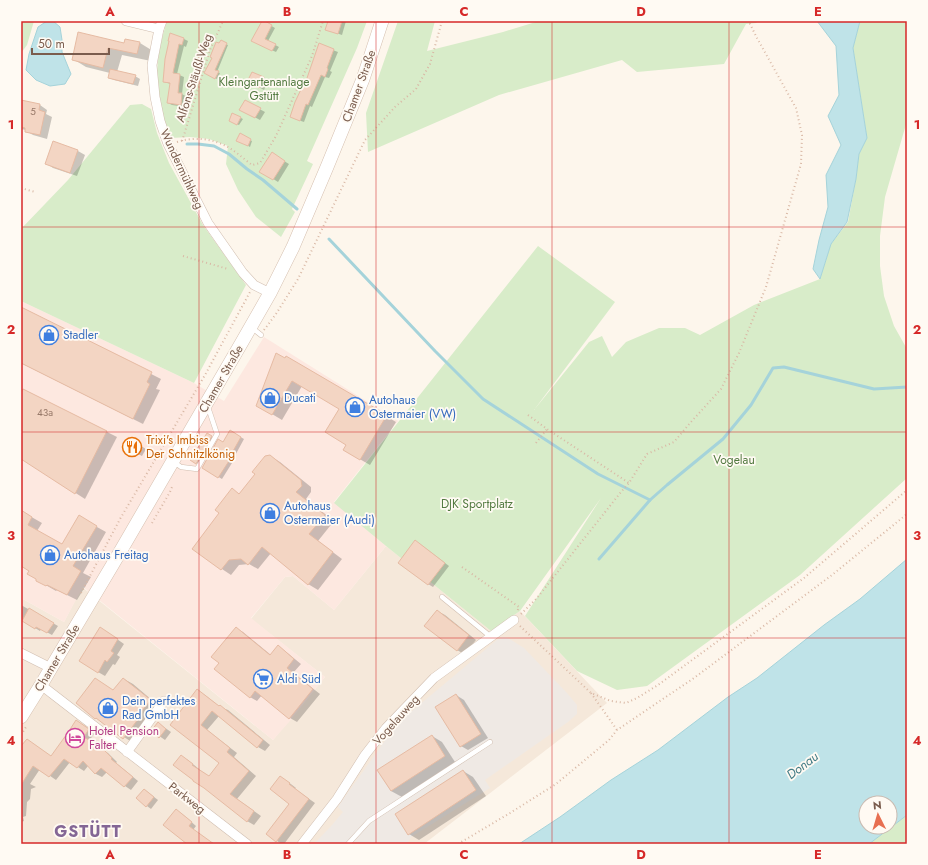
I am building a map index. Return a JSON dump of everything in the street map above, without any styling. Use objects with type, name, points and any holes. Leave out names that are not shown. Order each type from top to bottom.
[{"type":"main road","name":"Chamer Straße","points":[[21,718],[206,404],[256,331],[270,293],[293,247],[328,168],[363,79],[382,21]]},
{"type":"street","points":[[126,21],[161,25]]},
{"type":"street","name":"Wundermühlweg","points":[[161,25],[152,65],[156,102],[160,121],[168,144],[208,223],[243,273],[254,285],[270,293]]},
{"type":"street","name":"Vogelauweg","points":[[302,844],[337,799],[365,755],[386,728],[434,678],[514,620]]},
{"type":"street","points":[[21,653],[51,668]]},
{"type":"street","name":"Parkweg","points":[[41,685],[247,844]]},
{"type":"street","points":[[127,752],[164,701]]},
{"type":"lane","points":[[172,462],[181,467],[197,468],[217,434],[206,404]]},
{"type":"lane","points":[[442,597],[491,637]]},
{"type":"lane","points":[[348,844],[369,821],[490,742]]},
{"type":"path","name":"Alfons-Stäußl-Weg","points":[[182,140],[210,50],[224,21]]},
{"type":"path","points":[[168,144],[182,140],[208,139],[225,145],[252,165],[260,164],[276,136],[312,56],[323,21]]},
{"type":"path","points":[[305,264],[365,140],[395,107],[416,89],[430,64],[442,21]]},
{"type":"path","points":[[514,620],[537,598],[629,483],[646,454],[674,442],[721,390],[739,353],[766,287],[801,164],[802,135],[796,108],[757,38],[750,21]]},
{"type":"path","points":[[21,188],[35,192]]},
{"type":"path","points":[[184,256],[243,273]]},
{"type":"path","points":[[80,594],[120,519],[205,375],[254,285]]},
{"type":"path","points":[[528,415],[629,483]]},
{"type":"path","points":[[536,443],[547,429]]},
{"type":"path","points":[[591,693],[611,701],[626,703],[638,698],[804,578],[907,490]]},
{"type":"path","points":[[458,844],[556,784],[609,740],[617,730],[694,678],[832,575],[907,514]]},
{"type":"path","points":[[462,568],[519,607],[514,620]]},
{"type":"path","points":[[514,620],[591,693],[617,730]]},
{"type":"shaded area","points":[[21,301],[194,383],[224,401],[264,337],[398,421],[334,502],[386,546],[334,610],[293,576],[285,577],[251,618],[325,677],[273,740],[83,587],[64,622],[21,598]]},
{"type":"shaded area","points":[[386,546],[491,631],[520,611],[607,703],[424,844],[21,844],[21,598],[64,622],[82,587],[273,740],[325,677],[251,619],[285,577],[293,576],[334,610]]},
{"type":"shaded area","points":[[503,637],[508,638],[524,648],[577,705],[577,714],[568,722],[485,780],[490,788],[411,837],[407,844],[314,844],[343,812],[338,807],[389,735],[406,716],[498,639]]},
{"type":"green space","points":[[21,21],[34,21],[27,45],[21,53]]},
{"type":"green space","name":"Kleingartenanlage Gstütt","points":[[167,21],[367,21],[357,48],[307,161],[313,164],[292,209],[295,212],[281,237],[256,217],[238,190],[226,164],[228,146],[209,139],[190,137],[170,138],[159,103],[157,80],[157,68],[161,44]]},
{"type":"green space","points":[[398,21],[435,21],[427,51],[503,32],[539,21],[758,21],[756,23],[746,24],[724,64],[637,72],[622,60],[499,95],[368,152],[366,113]]},
{"type":"green space","name":"Vogelau","points":[[860,21],[907,21],[907,121],[885,197],[880,236],[880,266],[884,296],[894,326],[907,349],[907,478],[800,575],[647,686],[617,690],[577,671],[525,616],[601,498],[520,611],[491,631],[334,503],[538,246],[615,302],[534,410],[589,342],[602,336],[612,357],[626,342],[659,328],[685,328],[700,335],[754,305],[820,279],[831,244],[848,222],[859,154],[867,138],[853,48]]},
{"type":"green space","points":[[142,104],[151,109],[157,133],[169,163],[203,225],[246,285],[194,383],[21,301],[21,229],[68,180],[130,105]]},
{"type":"green space","points":[[907,815],[907,841],[904,844],[869,844],[881,835],[898,835],[898,822]]},
{"type":"water","points":[[47,21],[53,21],[60,27],[62,52],[71,74],[65,84],[50,86],[36,80],[26,70],[29,54],[38,27]]},
{"type":"water","points":[[817,21],[860,21],[853,48],[867,138],[859,154],[856,179],[847,222],[831,244],[820,279],[813,269],[828,207],[826,175],[841,145],[828,116],[839,95],[836,46]]},
{"type":"water","name":"Donau","points":[[907,559],[907,815],[898,822],[898,795],[858,795],[858,835],[881,835],[869,844],[519,844],[560,817],[611,780],[658,750],[728,697],[757,678],[824,625],[860,599]]},
{"type":"building","points":[[262,21],[272,25],[265,39],[276,44],[272,51],[251,41]]},
{"type":"building","points":[[328,21],[342,21],[338,34],[325,30]]},
{"type":"building","points":[[78,32],[124,43],[125,39],[140,42],[137,54],[108,48],[103,68],[72,60]]},
{"type":"building","points":[[170,33],[184,38],[182,45],[179,44],[173,73],[180,74],[178,93],[182,93],[181,105],[167,103],[170,83],[163,82],[165,59]]},
{"type":"building","points":[[221,40],[227,43],[215,70],[219,71],[215,79],[204,73],[212,58],[210,57],[216,42],[219,43]]},
{"type":"building","points":[[319,43],[334,49],[325,77],[321,75],[308,105],[306,104],[300,121],[290,117],[295,102],[306,81]]},
{"type":"building","points":[[110,69],[136,75],[133,84],[108,78]]},
{"type":"building","points":[[252,72],[264,77],[259,88],[247,82]]},
{"type":"building","points":[[21,100],[40,104],[39,110],[45,112],[40,135],[25,132],[25,128],[21,127]]},
{"type":"building","points":[[245,100],[261,108],[255,118],[239,110]]},
{"type":"building","points":[[232,113],[241,117],[237,125],[229,121]]},
{"type":"building","points":[[240,133],[251,139],[248,146],[236,141]]},
{"type":"building","points":[[53,141],[78,150],[70,173],[45,164]]},
{"type":"building","points":[[272,152],[285,161],[273,180],[259,172]]},
{"type":"building","name":"Stadler","points":[[21,307],[152,372],[147,382],[150,384],[133,419],[21,363]]},
{"type":"building","name":"Autohaus Ostermaier (VW)","points":[[276,353],[285,358],[286,356],[387,415],[360,460],[343,450],[346,445],[325,432],[339,409],[292,381],[272,415],[256,406]]},
{"type":"building","points":[[23,389],[107,431],[75,494],[21,459],[21,393]]},
{"type":"building","points":[[230,430],[241,437],[228,460],[229,461],[218,478],[202,468],[218,439],[223,442]]},
{"type":"building","points":[[207,433],[212,436],[196,464],[190,460]]},
{"type":"building","points":[[128,439],[142,445],[137,454],[124,448]]},
{"type":"building","name":"Autohaus Ostermaier (Audi)","points":[[270,455],[301,480],[302,486],[296,492],[325,515],[309,534],[333,552],[308,585],[262,547],[248,565],[241,559],[229,560],[221,570],[192,549],[219,513],[215,510],[232,488],[239,494],[255,474],[252,472],[265,456]]},
{"type":"building","name":"Autohaus Freitag","points":[[21,510],[32,517],[28,525],[62,544],[79,515],[97,526],[73,566],[81,571],[67,595],[36,581],[36,579],[27,574],[29,571],[21,566]]},
{"type":"building","points":[[415,540],[445,563],[428,585],[398,563]]},
{"type":"building","points":[[29,608],[54,623],[47,633],[36,627],[35,629],[22,621]]},
{"type":"building","points":[[437,610],[469,635],[457,651],[424,626]]},
{"type":"building","points":[[100,627],[118,639],[111,651],[114,653],[107,662],[105,660],[98,673],[79,661]]},
{"type":"building","name":"Aldi Süd","points":[[236,627],[270,655],[278,645],[294,659],[287,668],[313,689],[289,719],[255,691],[250,698],[214,669],[219,663],[211,657]]},
{"type":"building","name":"Dein perfektes Rad GmbH","points":[[95,678],[113,690],[123,678],[151,700],[140,713],[142,714],[123,739],[76,703]]},
{"type":"building","points":[[197,689],[219,706],[220,705],[263,740],[257,748],[212,711],[201,725],[230,748],[227,752],[249,771],[230,794],[254,811],[247,822],[173,765],[181,755],[193,764],[192,765],[209,776],[219,763],[170,725]]},
{"type":"building","points":[[456,694],[481,734],[460,747],[435,707]]},
{"type":"building","points":[[76,720],[89,729],[84,737],[102,748],[112,758],[111,759],[133,777],[124,787],[101,768],[95,774],[83,761],[77,768],[64,759],[49,777],[33,766],[21,785],[21,746],[27,739],[51,756]]},
{"type":"building","points":[[158,722],[166,729],[159,738],[151,731]]},
{"type":"building","points":[[432,735],[445,756],[391,791],[377,770]]},
{"type":"building","points":[[463,770],[476,790],[408,835],[395,814]]},
{"type":"building","points":[[280,776],[309,799],[276,842],[266,834],[289,804],[270,789]]},
{"type":"building","points":[[144,789],[154,797],[146,807],[136,798]]},
{"type":"building","points":[[176,809],[192,822],[189,826],[214,844],[187,844],[163,825]]},
{"type":"waterway","points":[[187,144],[214,146],[229,154],[297,209]]},
{"type":"waterway","points":[[329,239],[435,351],[483,399],[598,474],[650,500]]},
{"type":"waterway","points":[[599,559],[650,500],[723,439],[751,405],[773,368],[784,367],[874,389],[907,387]]},
{"type":"place","name":"Stadler","points":[[49,335]]},
{"type":"place","name":"Ducati","points":[[270,398]]},
{"type":"place","name":"Autohaus Ostermaier (VW)","points":[[355,407]]},
{"type":"place","name":"Trixi's Imbiss Der Schnitzlkönig","points":[[132,447]]},
{"type":"place","name":"Autohaus Ostermaier (Audi)","points":[[270,513]]},
{"type":"place","name":"Autohaus Freitag","points":[[50,555]]},
{"type":"place","name":"Aldi Süd","points":[[263,679]]},
{"type":"place","name":"Dein perfektes Rad GmbH","points":[[108,708]]},
{"type":"place","name":"Hotel Pension Falter","points":[[75,738]]},
{"type":"district","name":"GSTÜTT","points":[[88,831]]},
{"type":"park label","name":"DJK Sportplatz","points":[[477,504]]}]
